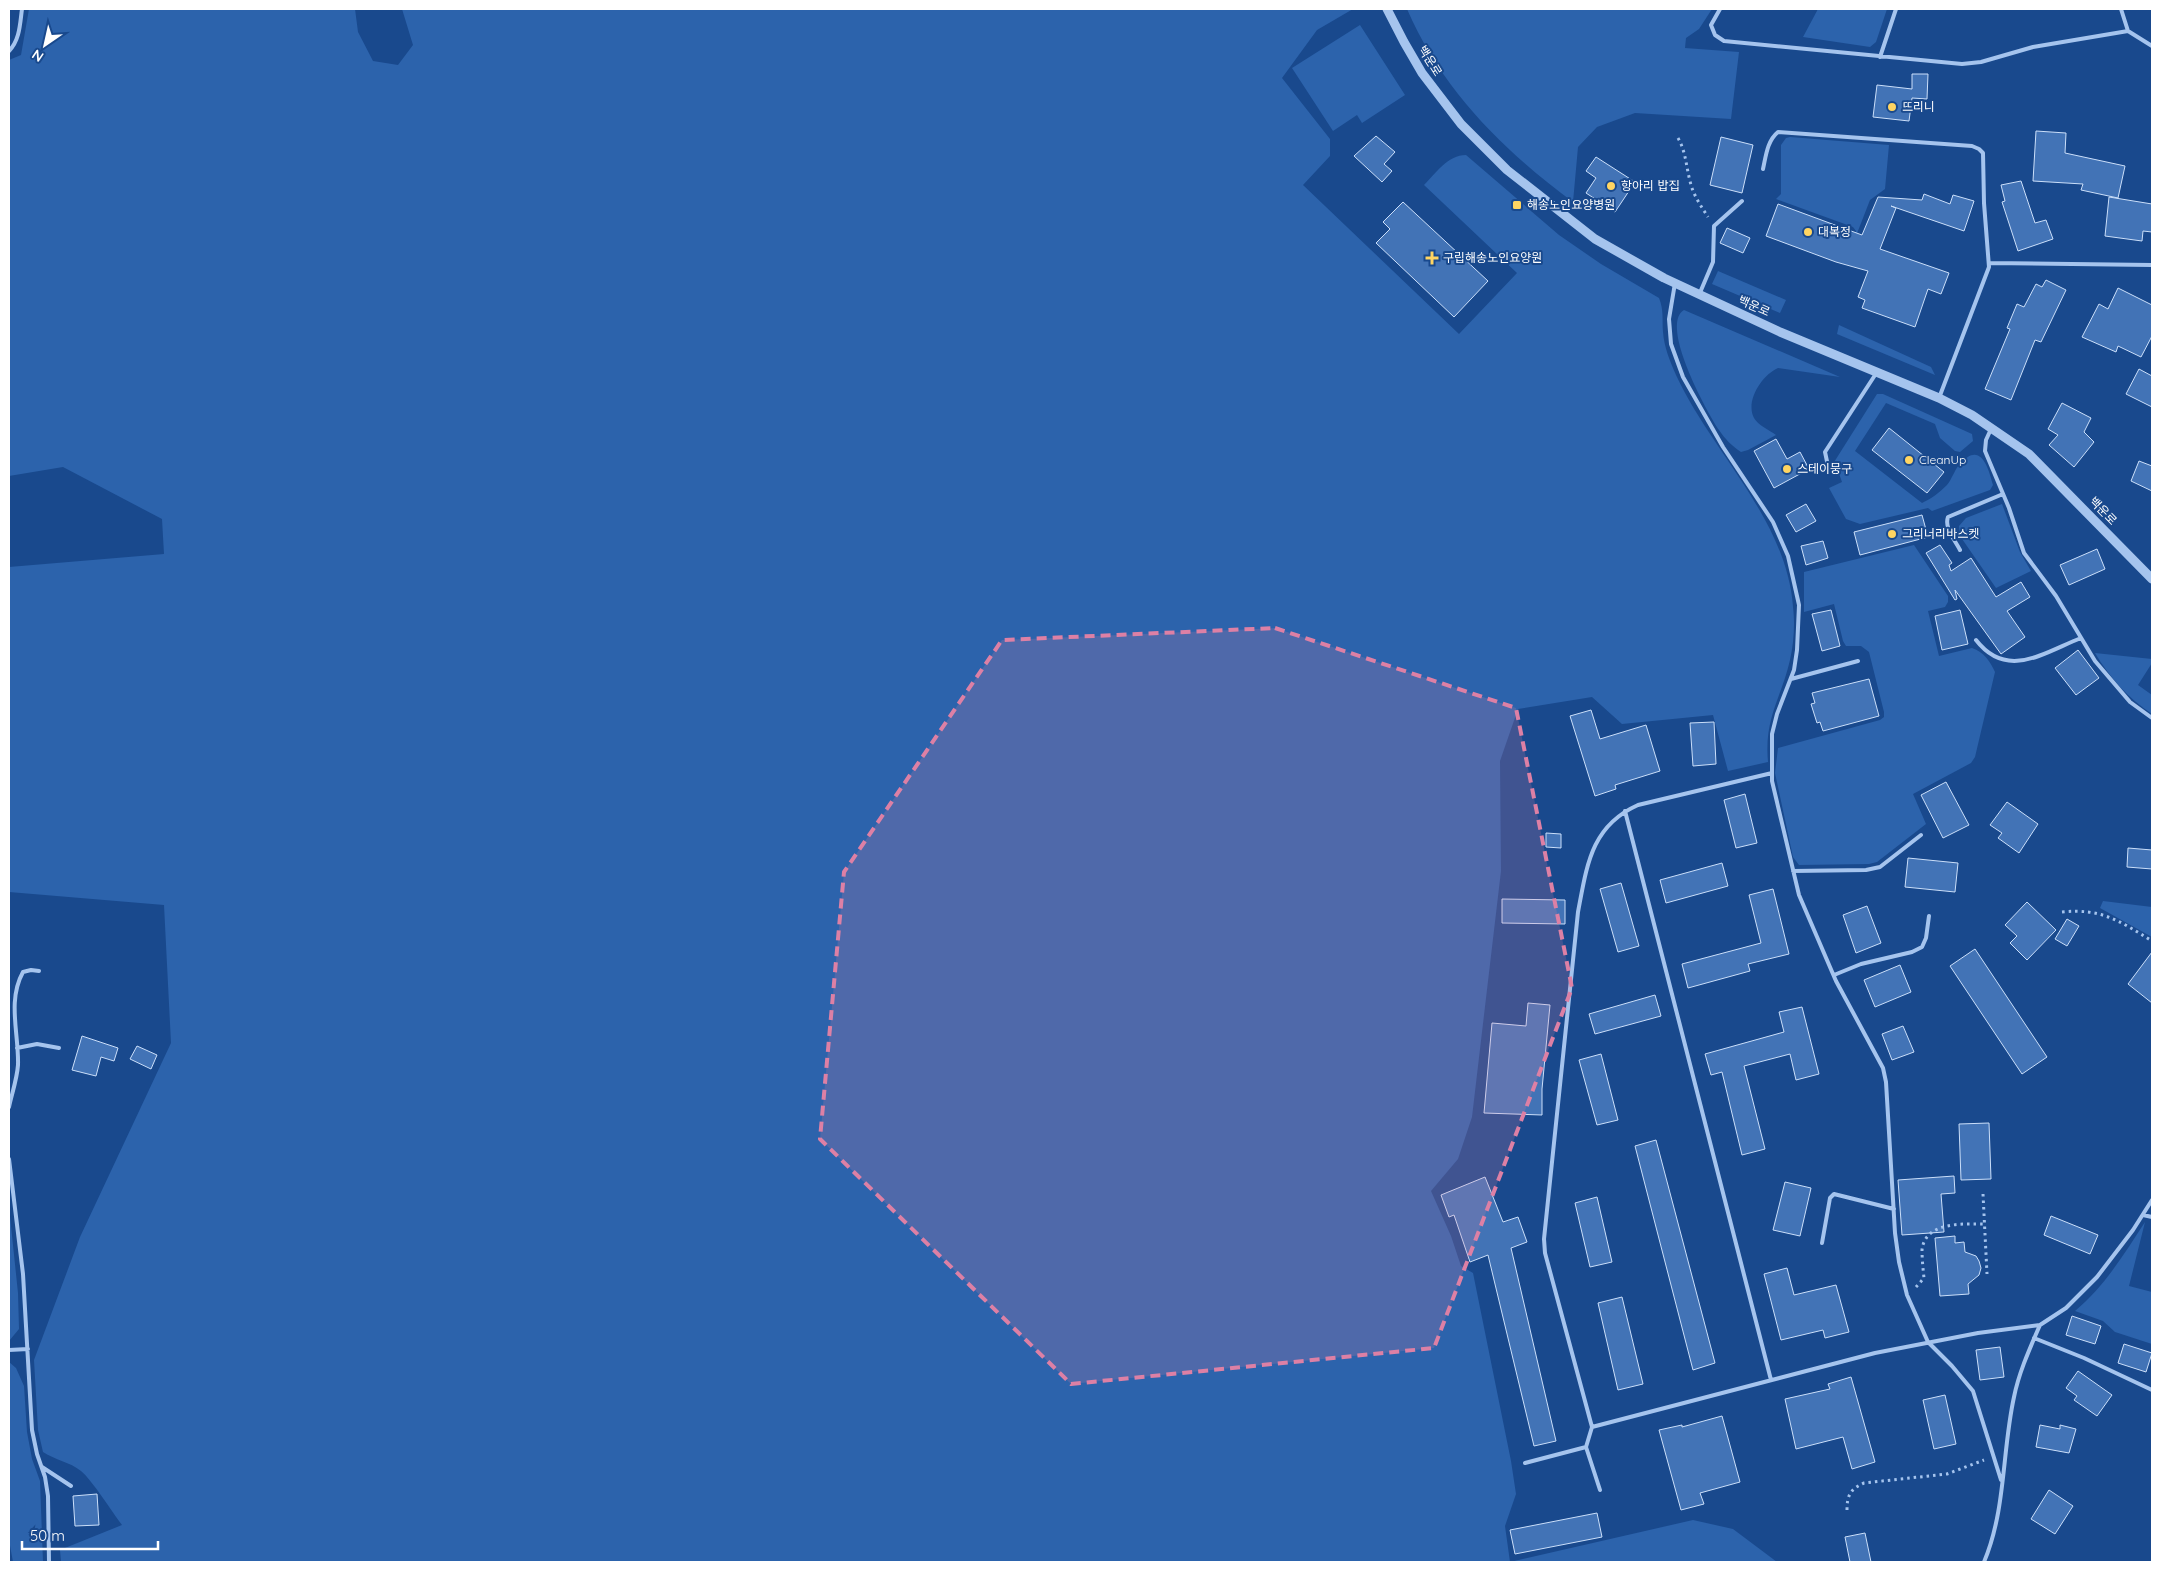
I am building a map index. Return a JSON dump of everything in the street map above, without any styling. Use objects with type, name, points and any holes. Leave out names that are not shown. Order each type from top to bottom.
[{"type":"street","name":"백운로","points":[[1387,9],[1404,42],[1440,99],[1483,147],[1538,196],[1595,239],[1699,295],[1780,332],[1939,398],[1991,428],[2029,454],[2048,471],[2152,579]]},
{"type":"lane","points":[[9,50],[15,44],[17,38],[22,9]]},
{"type":"lane","points":[[1720,9],[1713,20],[1712,31],[1719,39],[1724,41],[1880,57],[1972,64],[2033,47],[2128,30]]},
{"type":"lane","points":[[1880,57],[1896,9]]},
{"type":"lane","points":[[2121,9],[2128,30],[2152,46]]},
{"type":"lane","points":[[1763,169],[1772,136],[1778,132],[1972,146],[1979,149],[1985,157],[1984,203],[1989,263],[1986,277],[1939,398]]},
{"type":"lane","points":[[1699,295],[1713,262],[1714,226],[1742,201]]},
{"type":"lane","points":[[1989,263],[2152,265]]},
{"type":"lane","points":[[1674,283],[1669,319],[1671,344],[1683,377],[1723,447],[1773,522],[1788,556],[1799,605],[1797,650],[1791,679],[1777,714],[1772,734],[1772,781],[1799,895],[1852,1013],[1883,1068],[1886,1082],[1899,1262],[1906,1289],[1928,1342],[1973,1391],[2001,1480]]},
{"type":"lane","points":[[1828,466],[1826,452],[1877,372]]},
{"type":"lane","points":[[1991,428],[1986,440],[1985,451],[2024,553],[2056,596],[2094,661],[2130,702],[2152,718]]},
{"type":"lane","points":[[1960,550],[1946,522],[1948,517],[2003,494]]},
{"type":"lane","points":[[1976,640],[1985,651],[2006,662],[2032,657],[2080,638]]},
{"type":"lane","points":[[1791,679],[1858,661]]},
{"type":"lane","points":[[1600,1490],[1586,1447],[1592,1427],[1545,1253],[1544,1228],[1578,912],[1586,872],[1593,848],[1602,833],[1612,820],[1625,811],[1638,805],[1772,773]]},
{"type":"lane","points":[[1625,811],[1771,1380]]},
{"type":"lane","points":[[1792,871],[1866,870],[1880,867],[1921,835]]},
{"type":"lane","points":[[1834,974],[1861,964],[1912,952],[1922,946],[1926,938],[1929,916]]},
{"type":"lane","points":[[9,1107],[17,1077],[14,1016],[19,980],[23,972],[39,971]]},
{"type":"lane","points":[[17,1048],[37,1044],[59,1048]]},
{"type":"lane","points":[[9,1159],[23,1274],[32,1430],[37,1454],[45,1477],[48,1496],[49,1562]]},
{"type":"lane","points":[[1822,1243],[1830,1198],[1834,1194],[1894,1209]]},
{"type":"lane","points":[[1592,1427],[1875,1353],[1978,1333],[2040,1325],[2081,1294],[2103,1270],[2152,1200]]},
{"type":"lane","points":[[2143,1215],[2152,1217]]},
{"type":"lane","points":[[1984,1562],[1996,1524],[2014,1397],[2019,1376],[2040,1325]]},
{"type":"lane","points":[[2034,1338],[2084,1358],[2152,1390]]},
{"type":"lane","points":[[9,1350],[28,1349]]},
{"type":"lane","points":[[1525,1463],[1586,1447]]},
{"type":"lane","points":[[41,1467],[71,1486]]},
{"type":"path","points":[[1678,138],[1685,154],[1696,197],[1714,226]]},
{"type":"path","points":[[2062,912],[2079,910],[2109,916],[2152,941]]},
{"type":"path","points":[[1983,1194],[1987,1274]]},
{"type":"path","points":[[1906,1289],[1922,1283],[1924,1278],[1922,1249],[1932,1233],[1952,1225],[1985,1224]]},
{"type":"path","points":[[1847,1510],[1850,1492],[1864,1483],[1947,1474],[1994,1456]]},
{"type":"highlighted area","points":[[1275,628],[1516,708],[1572,988],[1434,1348],[1071,1384],[820,1139],[844,872],[1002,640]]},
{"type":"shaded area","points":[[29,9],[355,9],[358,32],[373,61],[398,65],[413,45],[402,9],[1353,9],[1317,30],[1282,78],[1330,139],[1330,156],[1303,185],[1459,334],[1517,273],[1424,185],[1448,161],[1460,156],[1466,155],[1559,235],[1601,264],[1659,298],[1665,343],[1676,375],[1708,431],[1763,515],[1777,545],[1788,575],[1793,607],[1792,647],[1790,660],[1768,733],[1768,762],[1728,771],[1713,715],[1622,724],[1592,697],[1518,709],[1500,761],[1501,871],[1472,1117],[1458,1159],[1431,1191],[1451,1236],[1461,1266],[1473,1273],[1516,1494],[1505,1526],[1510,1562],[61,1562],[60,1550],[122,1525],[86,1475],[72,1465],[43,1452],[38,1430],[34,1360],[80,1237],[171,1043],[164,905],[9,892],[9,567],[164,554],[162,519],[63,467],[9,476],[9,60],[21,55]]},
{"type":"shaded area","points":[[1407,9],[1712,9],[1699,29],[1686,38],[1685,48],[1739,52],[1731,119],[1635,113],[1597,127],[1578,147],[1573,202],[1522,161],[1456,92],[1421,38]]},
{"type":"shaded area","points":[[1818,9],[1887,9],[1876,42],[1870,47],[1803,37]]},
{"type":"shaded area","points":[[1360,25],[1405,95],[1362,123],[1357,115],[1333,131],[1292,68]]},
{"type":"shaded area","points":[[1786,138],[1889,145],[1885,189],[1870,200],[1856,236],[1856,231],[1853,227],[1776,199],[1781,194],[1781,145]]},
{"type":"shaded area","points":[[1718,271],[1786,300],[1780,313],[1712,284]]},
{"type":"shaded area","points":[[1684,310],[1840,377],[1778,368],[1772,371],[1761,382],[1753,397],[1752,411],[1758,423],[1776,435],[1741,452],[1719,430],[1705,406],[1688,369],[1677,333],[1678,319]]},
{"type":"shaded area","points":[[1839,325],[1931,367],[1935,375],[1837,334]]},
{"type":"shaded area","points":[[1877,394],[1883,394],[1972,434],[1973,441],[1960,452],[1955,451],[1940,438],[1935,424],[1886,403],[1855,451],[1922,503],[1944,488],[1959,465],[1972,455],[1978,455],[1986,464],[1993,485],[1990,490],[1932,511],[1928,508],[1860,524],[1846,519],[1829,488],[1842,482],[1836,465],[1831,467]]},
{"type":"shaded area","points":[[2002,504],[2020,552],[2031,571],[1996,588],[1960,536],[1959,526],[1966,518]]},
{"type":"shaded area","points":[[1914,545],[1948,596],[1948,602],[1945,607],[1928,611],[1939,656],[1972,648],[1986,657],[1995,672],[1975,757],[1971,763],[1913,794],[1926,824],[1877,862],[1869,864],[1799,865],[1793,857],[1775,773],[1778,748],[1880,720],[1884,717],[1869,652],[1861,646],[1846,646],[1843,641],[1834,604],[1804,612],[1804,572]]},
{"type":"shaded area","points":[[2095,653],[2152,659],[2152,663],[2138,685],[2152,695],[2152,714],[2120,687]]},
{"type":"shaded area","points":[[2103,901],[2152,907],[2152,937],[2100,908]]},
{"type":"shaded area","points":[[9,1207],[18,1293],[19,1329],[9,1341]]},
{"type":"shaded area","points":[[2145,1222],[2129,1286],[2152,1292],[2152,1344],[2115,1332],[2103,1321],[2075,1311],[2105,1280],[2122,1258]]},
{"type":"shaded area","points":[[9,1362],[16,1368],[24,1386],[27,1432],[32,1459],[40,1481],[43,1562],[13,1562],[9,1540]]},
{"type":"shaded area","points":[[1693,1520],[1733,1529],[1777,1562],[1510,1562]]},
{"type":"building","points":[[1912,74],[1928,74],[1927,99],[1912,98],[1909,121],[1873,117],[1877,85],[1912,89]]},
{"type":"building","points":[[2036,131],[2066,133],[2065,153],[2125,166],[2118,198],[2081,190],[2083,184],[2033,181]]},
{"type":"building","points":[[1376,136],[1395,152],[1384,164],[1392,171],[1382,182],[1354,156]]},
{"type":"building","points":[[1721,137],[1753,145],[1742,193],[1710,185]]},
{"type":"building","points":[[1596,157],[1635,182],[1615,212],[1586,193],[1596,178],[1586,171]]},
{"type":"building","points":[[2021,181],[2035,223],[2046,220],[2053,239],[2018,251],[2002,202],[2005,201],[2001,185]]},
{"type":"building","points":[[1924,194],[1950,204],[1953,195],[1974,201],[1964,231],[1891,206],[1896,208],[1880,249],[1949,273],[1941,294],[1928,289],[1915,327],[1862,308],[1865,300],[1858,297],[1868,271],[1836,262],[1766,236],[1778,204],[1862,235],[1878,197],[1922,200]]},
{"type":"building","points":[[2109,197],[2152,204],[2152,232],[2143,231],[2142,241],[2105,236]]},
{"type":"building","points":[[1403,202],[1488,281],[1454,317],[1376,243],[1390,229],[1383,222]]},
{"type":"building","points":[[1727,228],[1750,238],[1743,253],[1720,243]]},
{"type":"building","points":[[2046,280],[2066,290],[2041,342],[2035,340],[2011,400],[1985,389],[2010,329],[2007,328],[2017,304],[2024,307],[2036,284],[2042,287]]},
{"type":"building","points":[[2118,288],[2152,305],[2152,336],[2141,357],[2118,346],[2116,352],[2082,337],[2099,304],[2108,309]]},
{"type":"building","points":[[2139,369],[2152,376],[2152,407],[2126,394]]},
{"type":"building","points":[[2062,403],[2091,418],[2084,432],[2094,442],[2074,467],[2049,445],[2058,435],[2048,429]]},
{"type":"building","points":[[1889,428],[1944,472],[1927,493],[1872,450]]},
{"type":"building","points":[[1776,439],[1787,459],[1800,452],[1809,469],[1774,488],[1754,451]]},
{"type":"building","points":[[2139,461],[2152,466],[2152,491],[2131,481]]},
{"type":"building","points":[[1806,504],[1816,521],[1796,532],[1786,515]]},
{"type":"building","points":[[1922,515],[1928,537],[1860,555],[1854,532]]},
{"type":"building","points":[[1823,541],[1828,558],[1806,565],[1801,546]]},
{"type":"building","points":[[1940,545],[1952,563],[1949,565],[1951,571],[1971,558],[1996,597],[2021,582],[2030,597],[2007,611],[2025,637],[2001,654],[1955,590],[1957,599],[1955,600],[1926,553]]},
{"type":"building","points":[[2097,549],[2105,569],[2069,585],[2060,565]]},
{"type":"building","points":[[1831,610],[1840,646],[1822,651],[1812,614]]},
{"type":"building","points":[[1960,610],[1968,644],[1942,650],[1935,616]]},
{"type":"building","points":[[2078,650],[2099,678],[2076,695],[2055,668]]},
{"type":"building","points":[[1869,679],[1879,716],[1823,731],[1820,722],[1817,723],[1811,704],[1815,703],[1812,693]]},
{"type":"building","points":[[1591,710],[1600,739],[1646,725],[1660,771],[1615,785],[1616,789],[1595,796],[1570,716]]},
{"type":"building","points":[[1714,722],[1716,764],[1693,766],[1690,723]]},
{"type":"building","points":[[1946,782],[1969,825],[1943,838],[1921,795]]},
{"type":"building","points":[[1745,794],[1757,843],[1736,848],[1724,800]]},
{"type":"building","points":[[2007,802],[2038,824],[2019,853],[1998,838],[2002,833],[1990,825]]},
{"type":"building","points":[[1546,833],[1561,834],[1561,848],[1546,847]]},
{"type":"building","points":[[2128,848],[2152,850],[2152,869],[2127,867]]},
{"type":"building","points":[[1908,858],[1958,863],[1955,892],[1905,887]]},
{"type":"building","points":[[1722,863],[1728,886],[1666,903],[1660,880]]},
{"type":"building","points":[[1621,883],[1639,946],[1618,952],[1600,889]]},
{"type":"building","points":[[1773,889],[1789,954],[1748,964],[1750,971],[1688,988],[1682,964],[1761,943],[1749,895]]},
{"type":"building","points":[[1502,899],[1565,900],[1565,924],[1502,923]]},
{"type":"building","points":[[2027,902],[2056,930],[2027,960],[2010,943],[2017,936],[2005,925]]},
{"type":"building","points":[[1867,906],[1881,943],[1856,953],[1843,915]]},
{"type":"building","points":[[2067,919],[2079,926],[2067,946],[2055,939]]},
{"type":"building","points":[[1975,949],[2047,1057],[2022,1074],[1950,966]]},
{"type":"building","points":[[2152,952],[2152,1003],[2128,984]]},
{"type":"building","points":[[1900,965],[1911,992],[1875,1007],[1864,980]]},
{"type":"building","points":[[1655,995],[1661,1016],[1595,1034],[1589,1014]]},
{"type":"building","points":[[1528,1003],[1550,1005],[1542,1089],[1542,1115],[1484,1113],[1492,1023],[1526,1026]]},
{"type":"building","points":[[1802,1007],[1819,1074],[1796,1080],[1790,1054],[1744,1066],[1765,1149],[1742,1155],[1722,1072],[1711,1075],[1705,1054],[1784,1032],[1779,1012]]},
{"type":"building","points":[[1903,1026],[1914,1052],[1892,1060],[1882,1034]]},
{"type":"building","points":[[82,1036],[118,1048],[114,1061],[101,1057],[96,1076],[72,1070]]},
{"type":"building","points":[[137,1046],[157,1055],[151,1069],[130,1059]]},
{"type":"building","points":[[1601,1054],[1618,1120],[1597,1125],[1579,1060]]},
{"type":"building","points":[[1989,1123],[1991,1179],[1961,1180],[1959,1124]]},
{"type":"building","points":[[1656,1140],[1715,1363],[1693,1370],[1635,1146]]},
{"type":"building","points":[[1954,1176],[1955,1193],[1941,1194],[1944,1232],[1902,1235],[1898,1180]]},
{"type":"building","points":[[1485,1177],[1503,1222],[1518,1217],[1527,1242],[1511,1248],[1556,1441],[1534,1446],[1488,1255],[1470,1262],[1454,1215],[1449,1217],[1441,1195]]},
{"type":"building","points":[[1785,1182],[1811,1188],[1800,1236],[1773,1230]]},
{"type":"building","points":[[1597,1197],[1612,1262],[1590,1267],[1575,1203]]},
{"type":"building","points":[[2051,1216],[2098,1235],[2090,1254],[2044,1235]]},
{"type":"building","points":[[1955,1236],[1955,1243],[1964,1242],[1965,1252],[1976,1256],[1981,1268],[1979,1275],[1968,1284],[1969,1294],[1940,1296],[1935,1238]]},
{"type":"building","points":[[1787,1268],[1794,1295],[1836,1285],[1849,1332],[1825,1338],[1823,1330],[1781,1340],[1764,1274]]},
{"type":"building","points":[[1622,1297],[1643,1384],[1618,1390],[1598,1303]]},
{"type":"building","points":[[2072,1316],[2101,1326],[2095,1344],[2066,1335]]},
{"type":"building","points":[[2124,1344],[2152,1353],[2146,1372],[2118,1363]]},
{"type":"building","points":[[2000,1347],[2004,1377],[1980,1380],[1976,1350]]},
{"type":"building","points":[[2078,1371],[2112,1395],[2097,1416],[2074,1400],[2077,1396],[2066,1388]]},
{"type":"building","points":[[1851,1377],[1875,1462],[1852,1469],[1843,1437],[1796,1449],[1785,1399],[1830,1389],[1828,1384]]},
{"type":"building","points":[[1945,1395],[1956,1444],[1934,1449],[1923,1400]]},
{"type":"building","points":[[1722,1416],[1740,1482],[1700,1493],[1704,1504],[1681,1510],[1659,1430],[1682,1425],[1682,1427]]},
{"type":"building","points":[[2040,1425],[2060,1429],[2060,1425],[2076,1429],[2069,1453],[2036,1447]]},
{"type":"building","points":[[2049,1490],[2073,1506],[2055,1534],[2031,1519]]},
{"type":"building","points":[[97,1494],[99,1525],[75,1526],[73,1496]]},
{"type":"building","points":[[1597,1513],[1602,1537],[1515,1554],[1510,1530]]},
{"type":"building","points":[[1865,1533],[1871,1562],[1850,1562],[1845,1537]]},
{"type":"place","name":"뜨리니","points":[[1892,107]]},
{"type":"place","name":"항아리 밥집","points":[[1611,186]]},
{"type":"place","name":"해송노인요양병원","points":[[1517,205]]},
{"type":"place","name":"대복정","points":[[1808,232]]},
{"type":"place","name":"구립해송노인요양원","points":[[1432,258]]},
{"type":"place","name":"CleanUp","points":[[1909,460]]},
{"type":"place","name":"스테이뭉구","points":[[1787,469]]},
{"type":"place","name":"그리너리바스켓","points":[[1892,534]]}]
